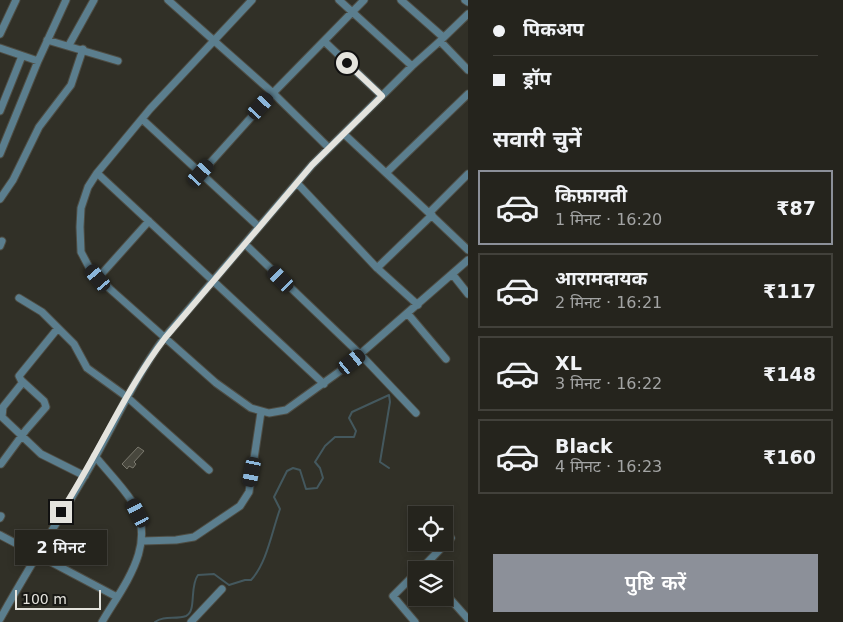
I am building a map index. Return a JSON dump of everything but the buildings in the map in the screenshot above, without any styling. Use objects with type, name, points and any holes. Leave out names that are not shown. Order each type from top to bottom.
[{"type":"street","points":[[0,34],[16,0]]},
{"type":"street","points":[[0,154],[47,40],[66,0]]},
{"type":"street","points":[[68,46],[94,0]]},
{"type":"street","points":[[168,0],[273,93],[328,148]]},
{"type":"street","points":[[252,0],[212,40],[97,173],[84,197],[80,227],[82,252],[87,264],[98,278],[216,383],[261,412],[269,413],[286,410],[324,384],[361,355],[468,260]]},
{"type":"street","points":[[339,0],[412,66]]},
{"type":"street","points":[[201,173],[273,93],[364,0]]},
{"type":"street","points":[[401,0],[442,39],[468,70]]},
{"type":"street","points":[[0,619],[37,553],[85,476],[145,366],[165,338],[328,148],[468,14]]},
{"type":"street","points":[[47,40],[83,49],[118,61]]},
{"type":"street","points":[[324,41],[382,96]]},
{"type":"street","points":[[0,48],[38,61]]},
{"type":"street","points":[[0,199],[13,180],[39,127],[71,85],[83,49]]},
{"type":"street","points":[[0,111],[22,56]]},
{"type":"street","points":[[386,173],[468,94]]},
{"type":"street","points":[[142,119],[259,228]]},
{"type":"street","points":[[344,134],[468,250]]},
{"type":"street","points":[[97,173],[324,384]]},
{"type":"street","points":[[376,268],[431,214],[468,174]]},
{"type":"street","points":[[298,184],[376,268],[418,305]]},
{"type":"street","points":[[98,278],[149,221]]},
{"type":"street","points":[[245,244],[361,355],[416,413]]},
{"type":"street","points":[[453,275],[468,294]]},
{"type":"street","points":[[19,298],[42,312],[74,344],[87,368],[127,397],[209,470]]},
{"type":"street","points":[[408,314],[446,359]]},
{"type":"street","points":[[1,464],[46,406],[20,379],[20,373],[58,328]]},
{"type":"street","points":[[23,382],[1,411],[2,417],[41,454],[85,476]]},
{"type":"street","points":[[142,541],[176,540],[194,537],[240,506],[248,492],[261,412]]},
{"type":"street","points":[[95,456],[132,501],[141,522],[142,541],[133,572],[102,622]]},
{"type":"street","points":[[0,535],[117,597]]},
{"type":"street","points":[[429,561],[438,551]]},
{"type":"street","points":[[408,581],[392,596],[415,622]]},
{"type":"street","points":[[191,622],[222,589]]},
{"type":"street","points":[[453,602],[468,618]]},
{"type":"waterway","points":[[155,622],[162,619],[186,616],[189,613],[195,580],[198,575],[214,574],[229,585],[251,580],[257,573],[268,546],[280,509],[274,497],[287,471],[293,468],[300,470],[306,489],[317,488],[323,478],[320,468],[315,462],[325,446],[335,437],[354,437],[356,431],[349,418],[352,412],[389,395],[390,402],[380,462],[389,468]]},
{"type":"route","points":[[61,512],[85,476],[145,366],[165,338],[298,184],[312,165],[382,96],[347,63]]}]
